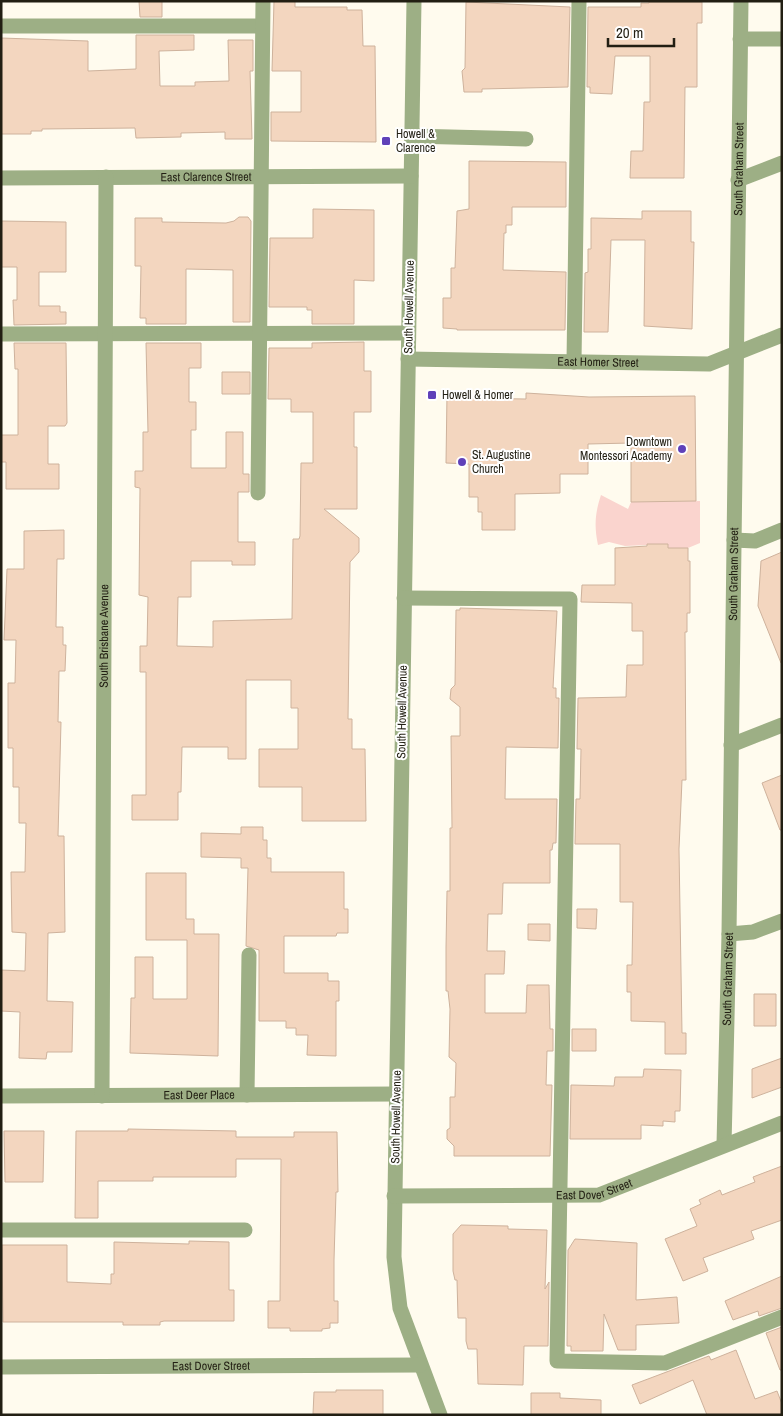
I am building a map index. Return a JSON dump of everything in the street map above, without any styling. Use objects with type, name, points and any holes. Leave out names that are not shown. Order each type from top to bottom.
[{"type":"street","points":[[258,493],[258,333],[263,1]]},
{"type":"street","name":"South Howell Avenue","points":[[414,1],[394,1257],[400,1308],[440,1415]]},
{"type":"street","points":[[574,362],[579,1]]},
{"type":"street","name":"South Graham Street","points":[[724,1146],[729,934],[740,1]]},
{"type":"street","points":[[1,26],[262,26]]},
{"type":"street","points":[[740,39],[782,39]]},
{"type":"street","points":[[411,136],[526,139]]},
{"type":"street","points":[[738,180],[782,163]]},
{"type":"street","name":"East Clarence Street","points":[[1,178],[411,176]]},
{"type":"street","name":"South Brisbane Avenue","points":[[102,1096],[106,177]]},
{"type":"street","points":[[1,334],[408,333]]},
{"type":"street","name":"East Homer Street","points":[[408,359],[709,364],[782,335]]},
{"type":"street","points":[[734,540],[755,541],[782,530]]},
{"type":"street","points":[[404,598],[570,599],[557,1361],[665,1363],[782,1317]]},
{"type":"street","points":[[731,745],[782,725]]},
{"type":"street","points":[[729,934],[753,932],[782,920]]},
{"type":"street","points":[[247,1095],[249,956]]},
{"type":"street","name":"East Deer Place","points":[[1,1096],[396,1094]]},
{"type":"street","name":"East Dover Street","points":[[394,1196],[599,1194],[782,1123]]},
{"type":"street","points":[[1,1230],[245,1230]]},
{"type":"street","name":"East Dover Street","points":[[1,1367],[420,1365]]},
{"type":"shaded area","points":[[601,495],[628,509],[631,502],[700,501],[700,543],[688,548],[668,548],[667,544],[625,546],[609,542],[598,545],[596,520]]},
{"type":"building","points":[[139,1],[162,1],[162,17],[140,17]]},
{"type":"building","points":[[274,1],[295,1],[295,7],[347,7],[347,10],[362,10],[363,46],[375,46],[376,142],[271,141],[271,112],[301,112],[301,71],[272,71]]},
{"type":"building","points":[[466,2],[570,7],[568,87],[482,89],[482,92],[464,92],[462,71],[465,68]]},
{"type":"building","points":[[702,2],[702,23],[697,23],[697,87],[685,87],[684,178],[630,178],[631,151],[643,151],[644,102],[650,102],[650,56],[615,56],[612,94],[590,93],[590,87],[587,87],[588,7],[641,7],[641,3]]},
{"type":"building","points":[[136,35],[194,35],[194,50],[159,51],[160,86],[195,86],[195,82],[229,81],[228,40],[253,40],[253,71],[250,71],[252,139],[225,139],[225,132],[181,133],[181,137],[136,138],[135,128],[42,129],[42,131],[31,131],[31,134],[1,134],[1,38],[88,41],[88,71],[136,69]]},
{"type":"building","points":[[469,161],[566,162],[566,207],[512,207],[512,225],[506,225],[506,233],[504,233],[503,270],[566,272],[565,330],[457,330],[443,328],[443,298],[451,298],[451,268],[455,268],[457,211],[469,209]]},
{"type":"building","points":[[313,209],[374,210],[374,281],[354,280],[354,324],[312,324],[312,310],[307,310],[307,307],[269,307],[270,238],[313,238]]},
{"type":"building","points":[[642,211],[691,211],[691,242],[694,242],[692,329],[644,326],[645,240],[611,240],[608,332],[584,332],[585,273],[588,272],[588,249],[591,249],[591,218],[642,219]]},
{"type":"building","points":[[239,217],[248,217],[251,221],[250,322],[233,322],[233,270],[186,269],[186,324],[146,324],[146,318],[140,318],[141,266],[135,266],[135,218],[162,218],[162,222],[226,223],[234,221]]},
{"type":"building","points":[[1,221],[66,222],[66,272],[39,272],[39,306],[60,306],[60,312],[66,312],[66,324],[14,325],[13,300],[17,300],[17,267],[1,267]]},
{"type":"building","points":[[364,342],[364,371],[371,371],[371,412],[354,412],[354,447],[357,447],[357,509],[324,509],[359,538],[359,552],[350,562],[348,719],[352,719],[352,749],[365,749],[366,821],[302,821],[302,787],[259,787],[259,749],[298,749],[298,708],[291,708],[291,680],[246,680],[246,759],[228,759],[228,747],[182,747],[181,792],[178,792],[178,820],[132,820],[132,795],[146,795],[146,672],[140,672],[140,646],[147,646],[148,597],[139,595],[140,488],[135,487],[135,471],[143,471],[143,432],[148,432],[146,343],[201,343],[201,368],[189,368],[189,402],[196,402],[196,430],[191,430],[191,468],[226,468],[226,432],[243,432],[243,474],[249,474],[249,492],[238,492],[238,542],[255,542],[255,565],[232,565],[232,561],[191,561],[191,597],[178,597],[177,646],[213,647],[213,621],[292,619],[293,539],[299,539],[300,536],[301,463],[313,463],[313,412],[291,412],[291,399],[268,399],[269,348],[312,348],[312,343]]},
{"type":"building","points":[[14,343],[66,343],[67,423],[65,426],[48,426],[48,464],[59,464],[59,489],[6,489],[6,462],[1,462],[1,435],[18,435],[18,369],[15,369]]},
{"type":"building","points":[[222,372],[250,372],[250,394],[222,394]]},
{"type":"building","points":[[526,393],[589,397],[695,396],[696,501],[631,502],[631,443],[588,444],[588,474],[560,474],[560,493],[515,494],[515,530],[482,530],[482,512],[478,512],[478,497],[469,497],[469,464],[446,463],[447,394],[464,394],[464,398],[526,399]]},
{"type":"building","points":[[64,530],[64,559],[57,559],[56,627],[63,627],[63,645],[66,645],[65,671],[59,671],[58,722],[61,722],[58,836],[64,836],[65,932],[48,933],[47,1001],[73,1002],[72,1052],[47,1052],[46,1059],[19,1058],[20,1012],[1,1011],[1,970],[25,971],[26,933],[12,932],[11,872],[25,872],[26,823],[19,823],[19,787],[13,787],[13,748],[8,748],[8,683],[15,683],[16,640],[4,640],[7,569],[24,569],[24,531]]},
{"type":"building","points":[[647,544],[668,544],[668,548],[688,548],[688,561],[690,561],[690,613],[687,613],[687,632],[685,632],[686,780],[682,780],[679,849],[682,1033],[686,1033],[686,1054],[665,1054],[665,1022],[631,1021],[631,992],[627,992],[627,965],[632,965],[633,902],[620,902],[620,844],[575,844],[576,799],[580,799],[581,749],[577,749],[578,698],[626,697],[627,665],[643,665],[643,631],[632,631],[632,603],[581,602],[582,585],[615,585],[615,548],[647,546]]},
{"type":"building","points":[[782,552],[781,663],[758,606],[761,561]]},
{"type":"building","points":[[460,608],[557,611],[553,688],[556,688],[556,698],[559,698],[558,748],[506,747],[505,799],[557,799],[556,843],[553,843],[552,850],[550,850],[550,883],[503,883],[502,914],[488,914],[487,951],[505,951],[504,974],[485,974],[485,1013],[526,1013],[527,985],[549,985],[550,1029],[553,1029],[553,1051],[547,1051],[546,1085],[552,1085],[550,1156],[454,1156],[454,1146],[447,1139],[447,1130],[450,1128],[450,1097],[455,1097],[456,1063],[449,1057],[450,1009],[448,991],[446,991],[447,891],[450,891],[450,828],[452,828],[451,736],[460,736],[460,707],[450,699],[451,689],[455,685],[456,610],[460,610]]},
{"type":"building","points":[[782,775],[782,830],[780,830],[762,783]]},
{"type":"building","points":[[241,827],[263,827],[263,840],[267,840],[267,858],[271,858],[271,872],[344,872],[344,909],[348,909],[348,933],[337,933],[336,936],[284,936],[284,973],[328,973],[328,981],[339,981],[339,1001],[336,1001],[336,1056],[307,1055],[308,1035],[296,1035],[296,1028],[286,1028],[286,1021],[259,1021],[259,950],[246,946],[248,868],[241,868],[241,858],[201,857],[201,833],[241,834]]},
{"type":"building","points":[[146,873],[186,873],[186,919],[194,919],[194,934],[219,934],[218,1056],[130,1053],[131,998],[135,998],[135,957],[153,957],[153,999],[187,999],[187,940],[146,940]]},
{"type":"building","points":[[577,909],[597,909],[596,929],[577,928]]},
{"type":"building","points":[[528,924],[550,924],[550,941],[528,940]]},
{"type":"building","points":[[754,994],[776,994],[776,1026],[754,1026]]},
{"type":"building","points":[[572,1029],[596,1029],[596,1051],[572,1051]]},
{"type":"building","points":[[782,1058],[782,1087],[752,1098],[752,1069]]},
{"type":"building","points":[[644,1069],[681,1070],[680,1111],[675,1111],[675,1122],[663,1121],[663,1126],[641,1125],[641,1139],[570,1139],[571,1085],[614,1086],[615,1077],[643,1077]]},
{"type":"building","points":[[128,1129],[236,1131],[236,1137],[294,1137],[294,1132],[337,1132],[338,1192],[336,1192],[334,1301],[338,1301],[338,1323],[330,1323],[330,1328],[322,1329],[322,1331],[290,1331],[290,1328],[268,1328],[268,1301],[280,1301],[281,1159],[236,1159],[236,1177],[153,1177],[153,1181],[98,1181],[98,1218],[75,1218],[76,1131],[128,1131]]},
{"type":"building","points":[[4,1131],[44,1131],[43,1182],[5,1182]]},
{"type":"building","points":[[782,1166],[782,1220],[751,1231],[754,1239],[703,1258],[708,1271],[683,1281],[665,1239],[697,1226],[690,1209],[701,1204],[699,1200],[720,1190],[722,1195],[755,1182],[753,1177]]},
{"type":"building","points":[[461,1225],[508,1226],[508,1229],[547,1230],[545,1289],[549,1282],[548,1346],[524,1346],[523,1385],[478,1384],[477,1349],[468,1349],[466,1318],[458,1318],[457,1280],[455,1280],[453,1271],[453,1234]]},
{"type":"building","points":[[575,1239],[637,1243],[636,1300],[677,1297],[679,1323],[636,1325],[636,1350],[618,1350],[604,1314],[603,1351],[571,1351],[571,1346],[567,1346],[568,1250]]},
{"type":"building","points":[[189,1241],[229,1242],[229,1290],[234,1290],[234,1321],[164,1321],[160,1322],[160,1325],[123,1325],[123,1322],[3,1322],[2,1245],[67,1245],[67,1282],[111,1284],[111,1274],[114,1274],[114,1242],[189,1244]]},
{"type":"building","points":[[782,1276],[782,1308],[759,1316],[758,1311],[733,1320],[725,1301]]},
{"type":"building","points":[[782,1327],[782,1370],[780,1370],[766,1333]]},
{"type":"building","points":[[736,1350],[755,1399],[777,1391],[782,1404],[782,1415],[707,1415],[693,1380],[640,1404],[632,1385],[709,1356],[711,1360]]},
{"type":"building","points":[[336,1390],[383,1390],[383,1415],[313,1414],[314,1392],[336,1392]]},
{"type":"building","points":[[531,1393],[560,1393],[560,1398],[601,1400],[601,1415],[531,1415]]},
{"type":"place","name":"Howell & Clarence","points":[[386,141]]},
{"type":"place","name":"Howell & Homer","points":[[432,395]]},
{"type":"place","name":"Downtown Montessori Academy","points":[[682,449]]},
{"type":"place","name":"St. Augustine Church","points":[[462,462]]}]
